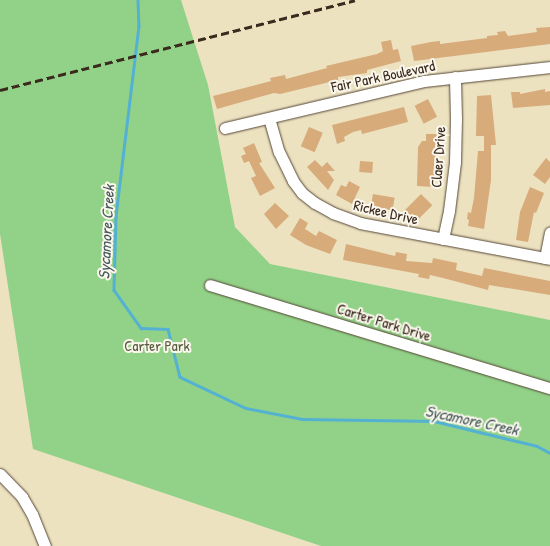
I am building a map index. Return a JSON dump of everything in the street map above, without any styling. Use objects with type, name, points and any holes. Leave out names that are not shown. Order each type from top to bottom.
[{"type":"street","name":"Fair Park Boulevard","points":[[225,128],[391,87],[455,77],[550,67]]},
{"type":"street","name":"Claer Drive","points":[[442,239],[449,211],[455,162],[455,77]]},
{"type":"street","name":"Rickee Drive","points":[[269,118],[279,152],[289,173],[302,193],[333,213],[360,223],[547,258]]},
{"type":"street","points":[[547,258],[550,232]]},
{"type":"street","name":"Carter Park Drive","points":[[210,285],[550,388]]},
{"type":"street","points":[[0,474],[22,497],[32,514],[45,546]]},
{"type":"green space","name":"Carter Park","points":[[0,0],[181,0],[208,85],[235,227],[270,264],[550,320],[550,546],[321,546],[33,449],[0,234]]},
{"type":"building","points":[[550,27],[550,44],[414,61],[411,46],[440,41],[440,44],[487,38],[487,36],[498,35],[497,32],[505,31],[508,36],[537,32],[536,28]]},
{"type":"building","points":[[391,40],[393,50],[398,49],[401,61],[367,70],[367,73],[338,77],[338,80],[280,94],[274,93],[217,109],[213,96],[271,81],[270,78],[285,75],[286,79],[327,68],[326,66],[377,54],[383,51],[381,42]]},
{"type":"building","points":[[545,89],[545,92],[550,91],[550,105],[513,108],[511,92],[520,92],[520,94]]},
{"type":"building","points":[[491,95],[496,145],[491,145],[491,180],[484,229],[468,226],[469,220],[467,219],[468,212],[471,213],[474,198],[478,151],[484,151],[484,136],[476,136],[477,96]]},
{"type":"building","points":[[428,99],[437,117],[424,124],[415,106]]},
{"type":"building","points":[[404,107],[408,122],[362,134],[361,130],[353,132],[344,137],[345,141],[337,144],[332,125]]},
{"type":"building","points":[[309,127],[323,133],[315,152],[301,146]]},
{"type":"building","points":[[426,134],[437,134],[434,187],[417,186],[418,147],[422,141],[426,141]]},
{"type":"building","points":[[254,143],[262,162],[259,163],[275,188],[260,196],[251,178],[256,176],[249,161],[244,163],[241,156],[246,154],[243,148]]},
{"type":"building","points":[[546,158],[550,162],[550,177],[545,184],[533,175]]},
{"type":"building","points":[[315,160],[322,167],[327,162],[335,171],[327,171],[334,180],[328,190],[307,167]]},
{"type":"building","points":[[360,161],[373,162],[372,173],[359,172]]},
{"type":"building","points":[[349,181],[360,187],[352,204],[336,195],[341,185],[346,187]]},
{"type":"building","points":[[530,187],[544,193],[536,213],[534,212],[528,242],[516,240],[520,212]]},
{"type":"building","points":[[373,194],[395,198],[392,211],[371,207]]},
{"type":"building","points":[[421,194],[432,205],[416,222],[405,210]]},
{"type":"building","points":[[275,203],[289,216],[276,229],[264,214]]},
{"type":"building","points":[[300,218],[308,223],[305,229],[316,236],[319,231],[337,240],[330,254],[306,245],[290,235]]},
{"type":"building","points":[[346,244],[395,256],[396,252],[407,254],[406,261],[432,263],[433,258],[457,263],[456,270],[482,276],[484,268],[550,281],[550,295],[489,285],[488,290],[430,275],[429,279],[418,277],[419,274],[343,260]]},
{"type":"waterway","name":"Sycamore Creek","points":[[138,0],[139,26],[116,217],[114,290],[141,328],[168,329],[180,377],[246,408],[302,419],[434,421],[537,446],[550,453]]},
{"type":"railway","points":[[0,90],[355,0]]}]
